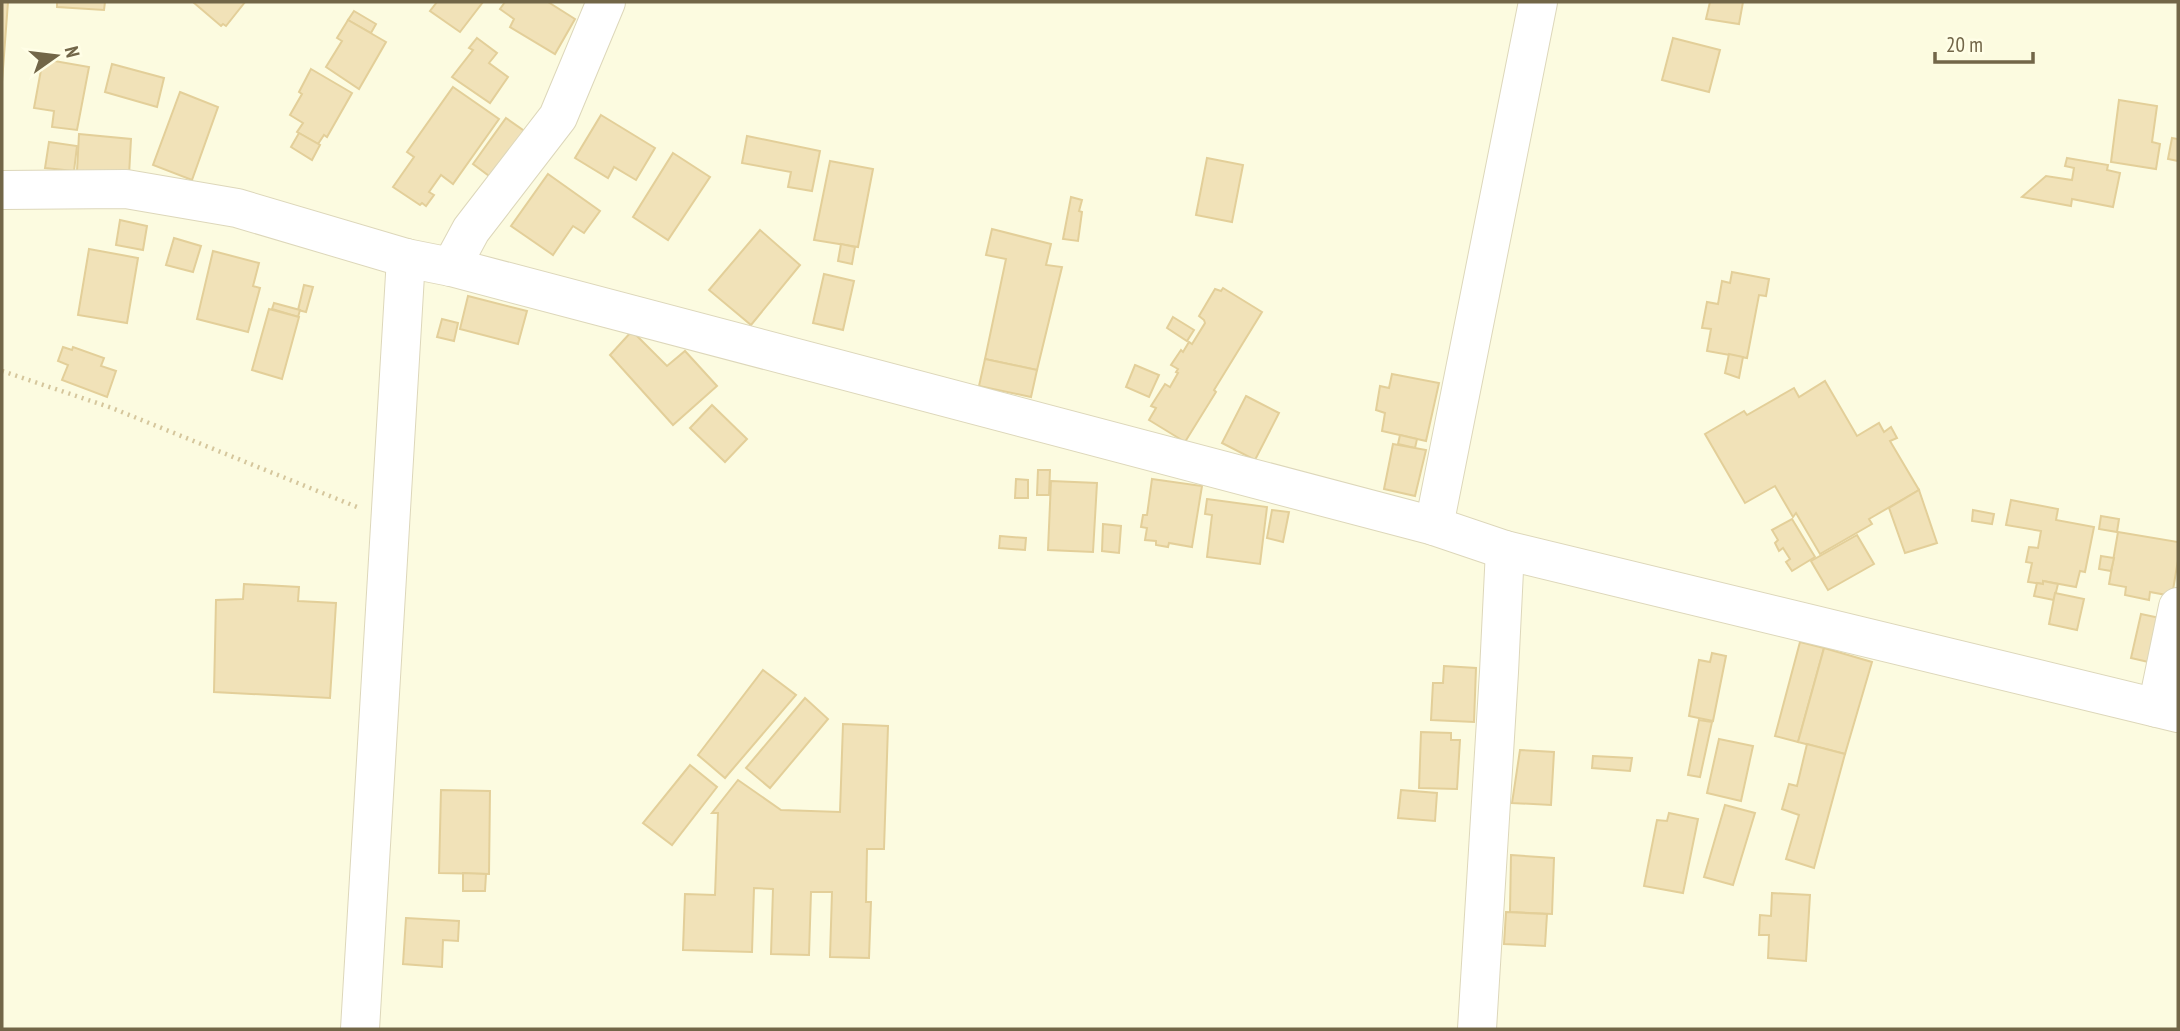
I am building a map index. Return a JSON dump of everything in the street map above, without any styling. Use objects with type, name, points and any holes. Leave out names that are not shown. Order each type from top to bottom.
[{"type":"street","points":[[451,267],[471,230],[558,117],[606,2]]},
{"type":"street","points":[[1434,526],[1538,2]]},
{"type":"street","points":[[2,190],[126,189],[237,208],[406,258],[451,267],[1434,526],[1504,550],[2168,711],[2178,607]]},
{"type":"street","points":[[360,1029],[406,258]]},
{"type":"street","points":[[1477,1029],[1504,550]]},
{"type":"path","points":[[2,371],[112,408],[390,520]]},
{"type":"building","points":[[2,2],[8,2],[2,82]]},
{"type":"building","points":[[57,2],[105,2],[104,10],[57,7]]},
{"type":"building","points":[[193,2],[245,2],[226,26],[221,26]]},
{"type":"building","points":[[437,2],[483,2],[460,32],[430,11]]},
{"type":"building","points":[[505,2],[548,2],[575,19],[555,54],[510,27],[514,19],[500,9]]},
{"type":"building","points":[[1710,2],[1743,2],[1739,24],[1706,19]]},
{"type":"building","points":[[354,11],[376,24],[371,33],[348,20]]},
{"type":"building","points":[[348,20],[386,42],[359,89],[326,67],[342,41],[337,38]]},
{"type":"building","points":[[477,38],[497,53],[489,63],[508,77],[490,103],[452,77],[473,50],[469,48]]},
{"type":"building","points":[[1673,38],[1720,50],[1709,92],[1662,80]]},
{"type":"building","points":[[43,59],[89,67],[77,130],[52,127],[54,111],[34,108]]},
{"type":"building","points":[[112,64],[164,78],[157,107],[105,92]]},
{"type":"building","points":[[311,69],[352,93],[327,137],[324,135],[318,144],[297,132],[303,123],[290,115],[302,94],[299,92]]},
{"type":"building","points":[[453,87],[499,119],[453,184],[441,175],[429,192],[434,195],[426,206],[422,203],[420,205],[393,187],[414,157],[407,152]]},
{"type":"building","points":[[180,92],[218,107],[192,180],[153,165]]},
{"type":"building","points":[[2119,100],[2157,106],[2152,142],[2160,144],[2156,169],[2111,162]]},
{"type":"building","points":[[601,115],[655,148],[636,180],[614,167],[608,178],[575,158]]},
{"type":"building","points":[[506,118],[533,137],[500,184],[473,164]]},
{"type":"building","points":[[299,133],[320,145],[312,160],[291,147]]},
{"type":"building","points":[[79,134],[131,139],[129,175],[77,171]]},
{"type":"building","points":[[747,136],[820,151],[812,191],[788,187],[791,172],[742,163]]},
{"type":"building","points":[[2172,138],[2178,139],[2178,161],[2168,159]]},
{"type":"building","points":[[49,142],[77,146],[74,171],[45,168]]},
{"type":"building","points":[[673,153],[710,177],[668,240],[633,217]]},
{"type":"building","points":[[1207,158],[1243,165],[1232,222],[1196,215]]},
{"type":"building","points":[[2067,158],[2108,165],[2107,170],[2120,173],[2113,207],[2072,199],[2071,206],[2022,197],[2046,176],[2072,180],[2074,168],[2065,166]]},
{"type":"building","points":[[830,161],[873,169],[858,247],[814,240]]},
{"type":"building","points":[[548,174],[600,211],[584,233],[573,226],[553,255],[511,226]]},
{"type":"building","points":[[1071,197],[1082,200],[1078,241],[1063,239]]},
{"type":"building","points":[[120,220],[147,226],[143,250],[116,245]]},
{"type":"building","points":[[992,229],[1051,244],[1046,265],[1062,267],[1037,370],[985,359],[1006,259],[986,255]]},
{"type":"building","points":[[760,230],[800,265],[751,325],[709,290]]},
{"type":"building","points":[[174,238],[201,246],[193,272],[166,265]]},
{"type":"building","points":[[841,244],[855,247],[852,264],[838,261]]},
{"type":"building","points":[[89,249],[138,258],[127,323],[78,315]]},
{"type":"building","points":[[213,251],[259,263],[253,286],[260,288],[248,332],[197,319]]},
{"type":"building","points":[[1732,272],[1769,279],[1766,296],[1759,295],[1747,358],[1707,351],[1711,329],[1702,328],[1707,302],[1718,304],[1722,281],[1730,283]]},
{"type":"building","points":[[824,274],[854,281],[843,330],[813,323]]},
{"type":"building","points":[[304,285],[313,287],[306,312],[298,310]]},
{"type":"building","points":[[1223,288],[1262,312],[1185,442],[1149,420],[1156,408],[1151,406],[1165,384],[1170,387],[1178,373],[1178,369],[1171,365],[1189,342],[1192,344],[1205,323],[1199,316],[1215,289],[1221,291]]},
{"type":"building","points":[[468,296],[527,311],[518,344],[460,329]]},
{"type":"building","points":[[274,303],[300,310],[298,317],[272,309]]},
{"type":"building","points":[[269,309],[299,317],[282,379],[252,370]]},
{"type":"building","points":[[1173,317],[1194,330],[1187,341],[1167,328]]},
{"type":"building","points":[[442,319],[458,323],[454,341],[437,337]]},
{"type":"building","points":[[632,331],[667,366],[685,351],[717,386],[673,425],[610,355]]},
{"type":"building","points":[[63,347],[72,350],[73,347],[104,358],[101,366],[116,371],[107,397],[62,380],[68,365],[58,361]]},
{"type":"building","points":[[1729,354],[1743,357],[1739,378],[1725,373]]},
{"type":"building","points":[[985,359],[1037,370],[1031,397],[979,386]]},
{"type":"building","points":[[1135,365],[1159,375],[1149,397],[1126,387]]},
{"type":"building","points":[[1392,374],[1439,383],[1426,441],[1382,431],[1385,413],[1376,410],[1380,386],[1389,388]]},
{"type":"building","points":[[1825,381],[1857,436],[1879,423],[1884,432],[1891,427],[1897,438],[1890,441],[1919,490],[1869,519],[1872,524],[1820,554],[1796,513],[1793,517],[1775,486],[1745,503],[1705,434],[1744,411],[1747,415],[1794,388],[1799,397]]},
{"type":"building","points":[[1246,396],[1279,413],[1255,460],[1222,443]]},
{"type":"building","points":[[712,405],[747,439],[725,462],[690,428]]},
{"type":"building","points":[[1400,435],[1417,439],[1415,448],[1398,444]]},
{"type":"building","points":[[1393,444],[1426,450],[1415,496],[1384,489]]},
{"type":"building","points":[[1038,470],[1050,470],[1049,495],[1037,495]]},
{"type":"building","points":[[1016,479],[1028,480],[1028,498],[1015,498]]},
{"type":"building","points":[[1152,479],[1202,486],[1192,547],[1169,543],[1168,547],[1156,545],[1156,541],[1145,540],[1147,528],[1141,527],[1143,515],[1147,515]]},
{"type":"building","points":[[1051,481],[1097,483],[1093,552],[1048,550]]},
{"type":"building","points":[[1919,490],[1937,543],[1905,553],[1889,508]]},
{"type":"building","points":[[1207,499],[1267,507],[1260,564],[1207,557],[1212,515],[1205,514]]},
{"type":"building","points":[[2011,500],[2058,509],[2056,520],[2094,527],[2085,572],[2080,571],[2076,587],[2043,581],[2043,584],[2028,582],[2032,563],[2026,562],[2029,547],[2038,548],[2041,531],[2006,525]]},
{"type":"building","points":[[1272,510],[1289,512],[1283,542],[1267,538]]},
{"type":"building","points":[[1973,510],[1994,514],[1992,524],[1972,521]]},
{"type":"building","points":[[2101,516],[2119,519],[2117,532],[2099,529]]},
{"type":"building","points":[[1792,519],[1815,557],[1792,571],[1786,562],[1790,559],[1783,548],[1779,551],[1775,543],[1778,540],[1772,530]]},
{"type":"building","points":[[1103,524],[1121,526],[1119,553],[1102,551]]},
{"type":"building","points":[[2118,532],[2178,542],[2172,596],[2150,592],[2149,600],[2125,595],[2126,587],[2109,584]]},
{"type":"building","points":[[1857,535],[1874,564],[1828,590],[1811,561]]},
{"type":"building","points":[[1000,536],[1026,538],[1025,550],[999,548]]},
{"type":"building","points":[[2101,556],[2114,558],[2111,571],[2099,569]]},
{"type":"building","points":[[2043,581],[2058,584],[2054,600],[2034,596],[2037,583],[2043,584]]},
{"type":"building","points":[[244,584],[299,587],[298,601],[336,603],[330,698],[214,692],[216,600],[243,599]]},
{"type":"building","points":[[2055,593],[2084,599],[2077,630],[2049,624]]},
{"type":"building","points":[[2141,614],[2160,618],[2157,664],[2131,658]]},
{"type":"building","points":[[1800,642],[1824,648],[1798,742],[1775,736]]},
{"type":"building","points":[[1824,648],[1872,662],[1845,754],[1798,742]]},
{"type":"building","points":[[1712,653],[1726,656],[1713,721],[1689,716],[1699,660],[1710,662]]},
{"type":"building","points":[[1444,666],[1476,668],[1474,722],[1431,720],[1433,683],[1443,683]]},
{"type":"building","points":[[763,670],[796,695],[725,778],[698,755]]},
{"type":"building","points":[[805,698],[828,719],[770,788],[746,768]]},
{"type":"building","points":[[1699,720],[1712,722],[1700,777],[1688,775]]},
{"type":"building","points":[[843,724],[888,726],[884,849],[867,849],[866,902],[871,902],[869,958],[830,957],[832,892],[811,892],[809,955],[771,954],[773,889],[754,888],[752,952],[683,950],[685,894],[715,895],[718,813],[712,813],[738,780],[781,810],[840,812]]},
{"type":"building","points":[[1421,732],[1451,733],[1451,740],[1460,740],[1457,789],[1419,788]]},
{"type":"building","points":[[1719,739],[1753,746],[1741,801],[1707,793]]},
{"type":"building","points":[[1807,744],[1845,754],[1814,868],[1786,859],[1799,815],[1782,809],[1789,784],[1797,786]]},
{"type":"building","points":[[1520,750],[1554,752],[1551,805],[1512,803]]},
{"type":"building","points":[[1593,756],[1632,758],[1630,771],[1592,768]]},
{"type":"building","points":[[690,765],[717,787],[672,845],[643,823]]},
{"type":"building","points":[[441,790],[490,791],[489,874],[439,873]]},
{"type":"building","points":[[1401,790],[1437,793],[1435,821],[1398,818]]},
{"type":"building","points":[[1725,805],[1755,813],[1733,885],[1704,877]]},
{"type":"building","points":[[1669,813],[1698,819],[1683,893],[1644,886],[1657,820],[1667,821]]},
{"type":"building","points":[[1511,855],[1554,858],[1552,914],[1510,912]]},
{"type":"building","points":[[463,873],[486,874],[485,891],[463,891]]},
{"type":"building","points":[[1772,893],[1810,895],[1806,961],[1768,958],[1769,935],[1759,935],[1760,915],[1771,916]]},
{"type":"building","points":[[1506,912],[1547,914],[1545,946],[1504,944]]},
{"type":"building","points":[[406,918],[459,921],[458,941],[443,940],[442,967],[403,964]]}]
